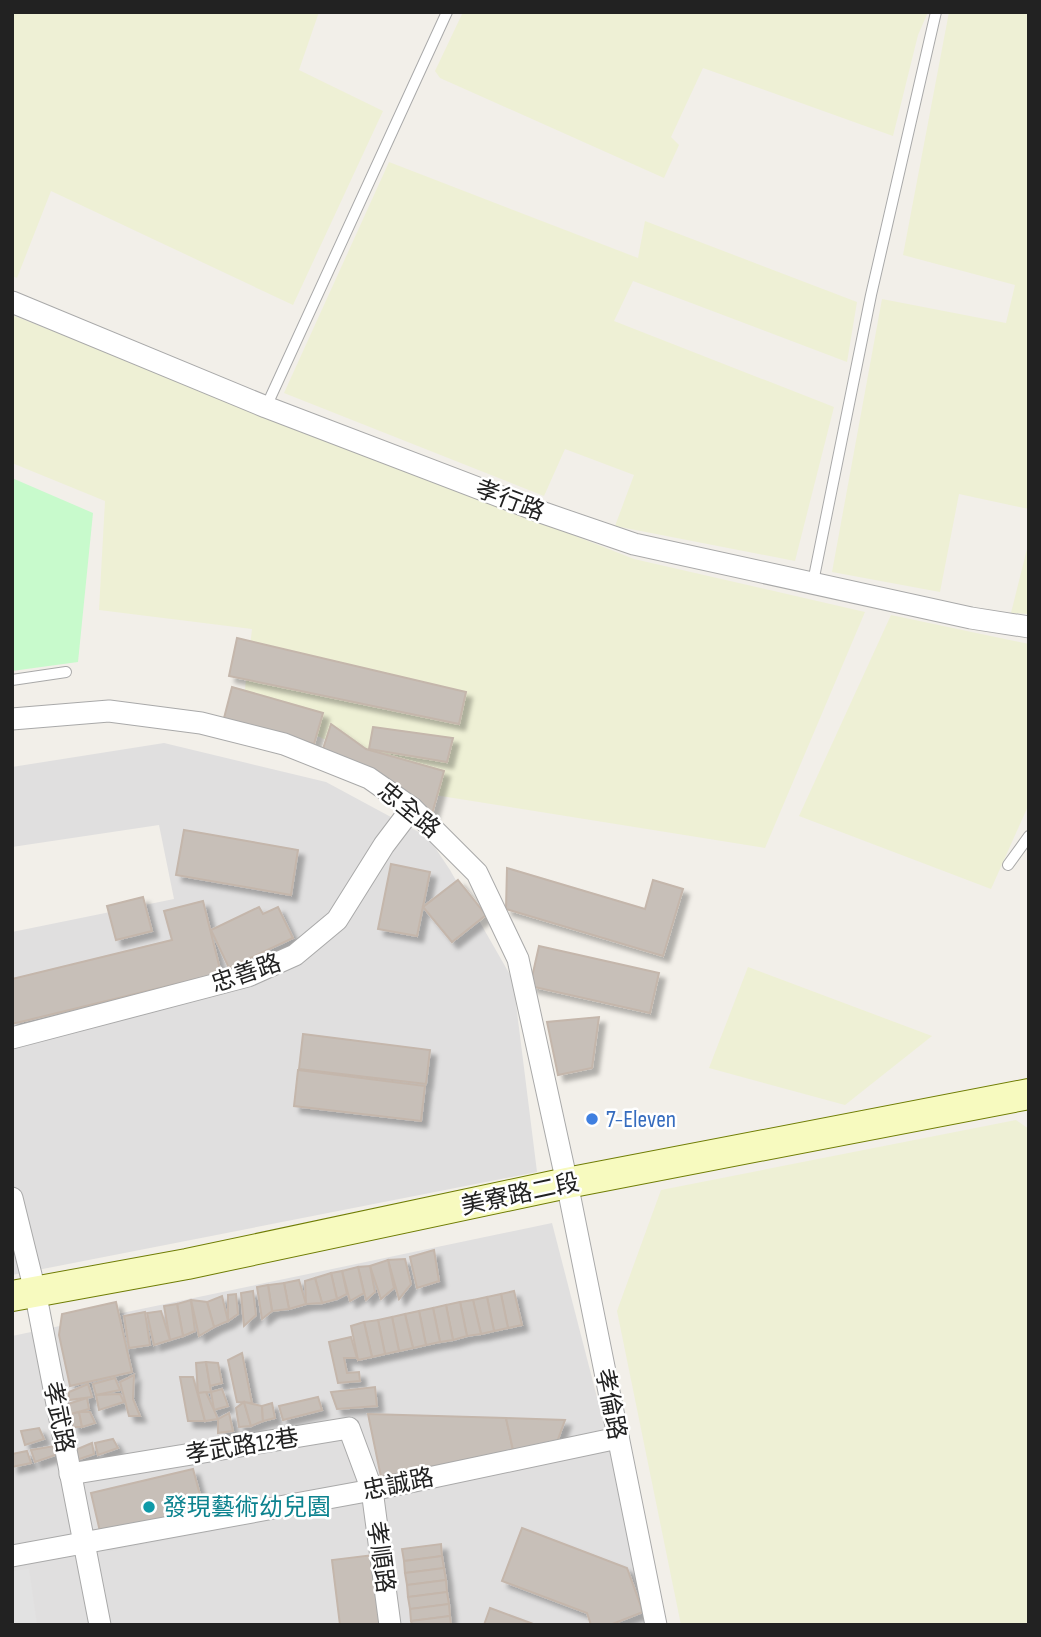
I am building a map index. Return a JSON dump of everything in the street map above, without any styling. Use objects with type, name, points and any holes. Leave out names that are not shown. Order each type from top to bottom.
[{"type":"street","name":"孝行路","points":[[12,302],[266,407],[538,511],[634,544],[971,618],[1029,627]]},
{"type":"street","name":"忠全路","points":[[12,719],[109,711],[201,723],[285,744],[357,773],[369,778],[412,808],[477,873],[518,959],[567,1184]]},
{"type":"street","name":"忠善路","points":[[12,1038],[248,976],[295,955],[337,920],[384,845],[412,808]]},
{"type":"street","name":"美寮路二段","points":[[24,1294],[187,1264],[567,1184],[1029,1094]]},
{"type":"street","name":"孝倫路","points":[[567,1184],[656,1625]]},
{"type":"street","name":"孝武路","points":[[12,1198],[24,1294],[70,1474],[100,1625]]},
{"type":"street","name":"孝武路12巷","points":[[70,1474],[349,1429],[372,1490]]},
{"type":"street","name":"忠誠路","points":[[12,1556],[372,1490],[618,1438]]},
{"type":"street","name":"孝順路","points":[[372,1490],[390,1625]]},
{"type":"lane","points":[[266,407],[447,12]]},
{"type":"lane","points":[[813,582],[871,295],[936,12]]},
{"type":"lane","points":[[12,680],[66,672]]},
{"type":"lane","points":[[1008,865],[1029,836]]},
{"type":"shaded area","points":[[164,743],[326,782],[428,837],[513,980],[537,1172],[12,1275],[12,932],[174,899],[159,825],[12,847],[12,767]]},
{"type":"shaded area","points":[[552,1223],[608,1440],[649,1625],[12,1625],[12,1336]]},
{"type":"shaded area","points":[[29,1569],[37,1625],[12,1625],[12,1571]]},
{"type":"green space","points":[[12,12],[319,12],[299,70],[383,111],[293,305],[51,191],[17,278],[12,276]]},
{"type":"green space","points":[[463,12],[928,12],[918,35],[893,136],[703,68],[671,137],[679,145],[664,178],[440,78],[435,71]]},
{"type":"green space","points":[[949,12],[1029,12],[1029,509],[959,494],[940,592],[832,572],[882,299],[1006,323],[1015,285],[903,255]]},
{"type":"green space","points":[[389,162],[638,258],[645,221],[857,302],[847,362],[633,281],[614,321],[834,407],[795,561],[615,526],[634,475],[565,449],[544,496],[284,393]]},
{"type":"green space","points":[[12,315],[634,559],[865,612],[765,848],[422,793],[320,737],[242,714],[252,629],[99,610],[105,501],[12,463]]},
{"type":"green space","points":[[12,478],[93,513],[78,662],[12,671]]},
{"type":"green space","points":[[1029,541],[1029,614],[1011,613]]},
{"type":"green space","points":[[891,615],[1029,644],[1029,804],[991,889],[799,816]]},
{"type":"green space","points":[[748,967],[932,1036],[845,1105],[709,1068]]},
{"type":"green space","points":[[1016,1120],[1029,1129],[1029,1625],[681,1625],[617,1311],[661,1190]]},
{"type":"building","points":[[237,638],[466,692],[459,724],[229,676]]},
{"type":"building","points":[[232,687],[323,713],[314,744],[224,718]]},
{"type":"building","points":[[331,724],[366,749],[444,771],[432,814],[322,752]]},
{"type":"building","points":[[373,727],[453,738],[447,762],[369,749]]},
{"type":"building","points":[[184,830],[298,850],[291,895],[176,875]]},
{"type":"building","points":[[391,864],[430,872],[417,936],[378,929]]},
{"type":"building","points":[[507,868],[645,909],[653,880],[683,889],[663,956],[506,909]]},
{"type":"building","points":[[458,880],[486,915],[452,942],[423,907]]},
{"type":"building","points":[[143,897],[152,931],[116,940],[107,906]]},
{"type":"building","points":[[203,901],[221,973],[12,1024],[12,979],[172,940],[164,911]]},
{"type":"building","points":[[259,907],[263,914],[278,907],[293,938],[229,968],[211,930]]},
{"type":"building","points":[[539,946],[659,973],[650,1013],[530,986]]},
{"type":"building","points":[[599,1017],[592,1068],[558,1075],[547,1022]]},
{"type":"building","points":[[303,1034],[430,1050],[426,1084],[299,1069]]},
{"type":"building","points":[[298,1070],[425,1086],[421,1121],[294,1106]]},
{"type":"building","points":[[434,1250],[439,1281],[417,1288],[410,1257]]},
{"type":"building","points":[[405,1259],[411,1284],[399,1299],[388,1260]]},
{"type":"building","points":[[388,1260],[394,1288],[381,1299],[370,1266]]},
{"type":"building","points":[[370,1266],[375,1292],[366,1300],[358,1267]]},
{"type":"building","points":[[358,1267],[364,1293],[350,1301],[342,1271]]},
{"type":"building","points":[[342,1271],[347,1294],[337,1299],[331,1273]]},
{"type":"building","points":[[331,1273],[337,1299],[322,1303],[315,1278]]},
{"type":"building","points":[[315,1278],[322,1303],[306,1304],[305,1281]]},
{"type":"building","points":[[299,1280],[306,1304],[289,1309],[284,1283]]},
{"type":"building","points":[[284,1283],[289,1309],[272,1311],[268,1285]]},
{"type":"building","points":[[268,1285],[272,1311],[262,1319],[257,1287]]},
{"type":"building","points":[[253,1291],[256,1315],[244,1326],[241,1293]]},
{"type":"building","points":[[514,1291],[522,1325],[508,1328],[501,1294]]},
{"type":"building","points":[[236,1294],[238,1314],[228,1321],[228,1295]]},
{"type":"building","points":[[501,1294],[508,1328],[494,1331],[487,1297]]},
{"type":"building","points":[[222,1296],[228,1321],[214,1327],[207,1302]]},
{"type":"building","points":[[487,1297],[494,1331],[481,1334],[473,1300]]},
{"type":"building","points":[[191,1300],[195,1331],[183,1336],[177,1304]]},
{"type":"building","points":[[191,1300],[207,1302],[214,1327],[199,1336]]},
{"type":"building","points":[[473,1300],[481,1334],[467,1336],[460,1302]]},
{"type":"building","points":[[116,1302],[132,1372],[70,1386],[59,1335],[62,1314]]},
{"type":"building","points":[[460,1302],[467,1336],[453,1340],[446,1305]]},
{"type":"building","points":[[177,1304],[183,1336],[170,1340],[164,1306]]},
{"type":"building","points":[[446,1305],[453,1340],[440,1342],[433,1308]]},
{"type":"building","points":[[433,1308],[440,1342],[426,1345],[419,1311]]},
{"type":"building","points":[[161,1311],[170,1340],[154,1345],[147,1313]]},
{"type":"building","points":[[419,1311],[426,1345],[413,1348],[405,1314]]},
{"type":"building","points":[[145,1312],[150,1345],[129,1348],[124,1316]]},
{"type":"building","points":[[405,1314],[413,1348],[399,1351],[392,1317]]},
{"type":"building","points":[[392,1317],[399,1351],[385,1354],[378,1320]]},
{"type":"building","points":[[378,1320],[385,1354],[372,1357],[364,1322]]},
{"type":"building","points":[[364,1322],[372,1357],[358,1360],[351,1326]]},
{"type":"building","points":[[351,1337],[357,1358],[344,1358],[347,1373],[359,1372],[360,1381],[338,1383],[329,1342]]},
{"type":"building","points":[[242,1353],[252,1403],[237,1402],[228,1360]]},
{"type":"building","points":[[206,1362],[211,1392],[198,1393],[196,1363]]},
{"type":"building","points":[[206,1362],[218,1363],[222,1383],[210,1386]]},
{"type":"building","points":[[134,1375],[133,1399],[140,1416],[129,1416],[120,1382]]},
{"type":"building","points":[[180,1377],[193,1377],[205,1421],[188,1421]]},
{"type":"building","points":[[115,1378],[120,1390],[96,1395],[93,1384]]},
{"type":"building","points":[[88,1384],[92,1397],[69,1400],[69,1392]]},
{"type":"building","points":[[375,1387],[377,1406],[337,1409],[331,1392]]},
{"type":"building","points":[[222,1389],[228,1406],[214,1410],[211,1392]]},
{"type":"building","points":[[206,1392],[218,1419],[205,1421],[198,1393]]},
{"type":"building","points":[[120,1394],[124,1402],[99,1410],[96,1395]]},
{"type":"building","points":[[318,1397],[322,1410],[283,1420],[279,1406]]},
{"type":"building","points":[[87,1398],[89,1409],[71,1414],[68,1404]]},
{"type":"building","points":[[244,1402],[251,1426],[239,1427],[236,1408]]},
{"type":"building","points":[[244,1402],[262,1406],[263,1421],[251,1426]]},
{"type":"building","points":[[272,1403],[275,1418],[263,1421],[262,1406]]},
{"type":"building","points":[[79,1412],[82,1427],[73,1427],[71,1414]]},
{"type":"building","points":[[79,1412],[90,1412],[95,1423],[82,1427]]},
{"type":"building","points":[[229,1413],[233,1431],[218,1433],[218,1419]]},
{"type":"building","points":[[368,1414],[506,1418],[513,1450],[381,1477]]},
{"type":"building","points":[[506,1418],[565,1420],[557,1442],[513,1450]]},
{"type":"building","points":[[39,1428],[44,1439],[25,1445],[21,1431]]},
{"type":"building","points":[[113,1439],[118,1448],[98,1455],[95,1443]]},
{"type":"building","points":[[92,1443],[94,1454],[74,1461],[73,1451]]},
{"type":"building","points":[[54,1446],[58,1454],[35,1462],[31,1450]]},
{"type":"building","points":[[27,1451],[31,1463],[12,1467],[12,1454]]},
{"type":"building","name":"發現藝術幼兒園","points":[[193,1469],[207,1520],[102,1540],[91,1493]]},
{"type":"building","points":[[522,1528],[627,1568],[643,1612],[610,1625],[591,1625],[587,1613],[502,1581]]},
{"type":"building","points":[[441,1544],[442,1556],[404,1561],[402,1549]]},
{"type":"building","points":[[373,1555],[382,1625],[340,1625],[332,1560]]},
{"type":"building","points":[[442,1556],[444,1568],[405,1573],[404,1561]]},
{"type":"building","points":[[444,1568],[446,1580],[407,1585],[405,1573]]},
{"type":"building","points":[[446,1580],[447,1592],[408,1597],[407,1585]]},
{"type":"building","points":[[447,1592],[449,1604],[410,1609],[408,1597]]},
{"type":"building","points":[[449,1604],[450,1616],[411,1621],[410,1609]]},
{"type":"building","points":[[490,1608],[536,1625],[484,1625]]},
{"type":"building","points":[[450,1616],[451,1625],[412,1625],[411,1621]]},
{"type":"place","name":"7-Eleven","points":[[592,1119]]},
{"type":"place","name":"發現藝術幼兒園","points":[[149,1507]]}]
